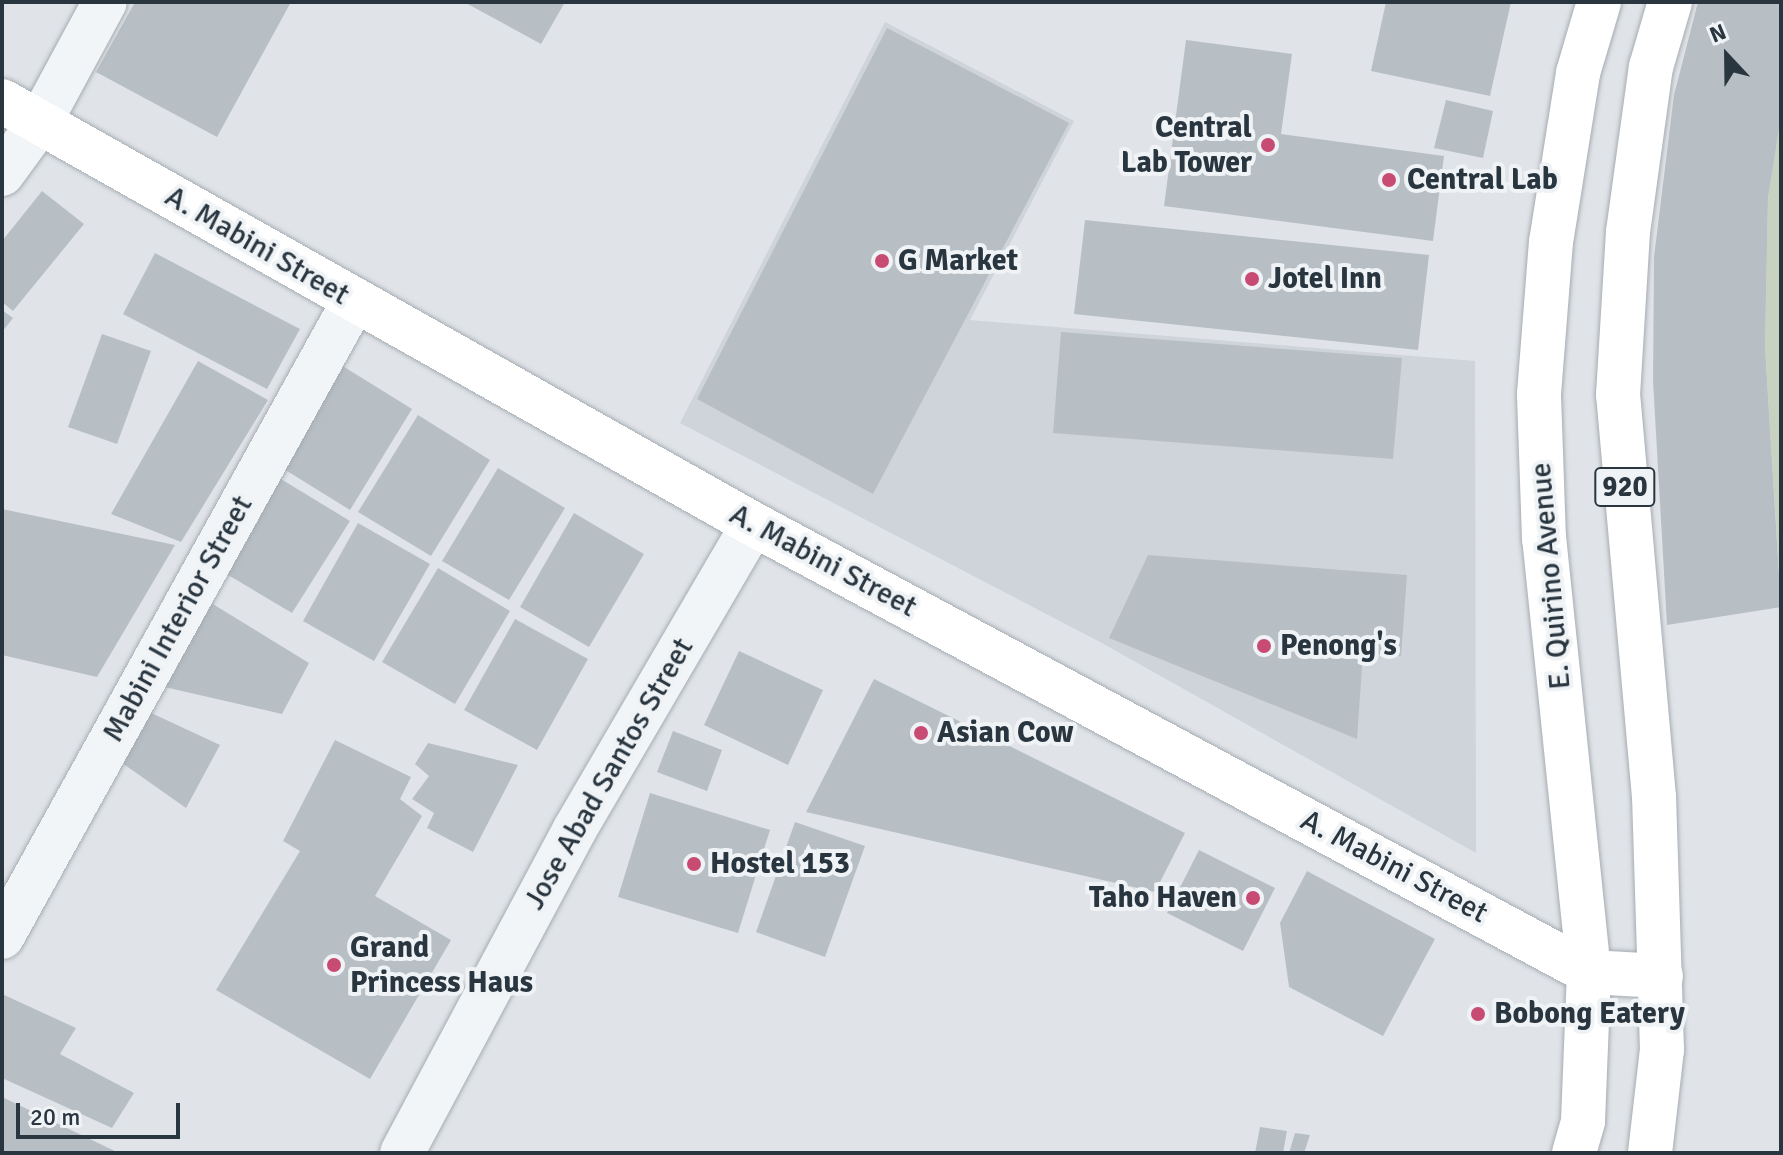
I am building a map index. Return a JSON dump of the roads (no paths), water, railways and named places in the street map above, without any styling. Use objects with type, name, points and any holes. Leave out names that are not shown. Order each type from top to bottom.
[{"type":"main road","name":"E. Quirino Avenue","points":[[1574,1153],[1583,1121],[1589,972],[1544,539],[1539,394],[1551,242],[1578,73],[1599,2]]},
{"type":"main road","name":"920","points":[[1650,1153],[1662,1050],[1654,797],[1618,395],[1628,232],[1651,67],[1670,2]]},
{"type":"main road","name":"A. Mabini Street","points":[[2,101],[753,524],[1589,972],[1661,976]]},
{"type":"street","points":[[2,174],[40,122],[105,2]]},
{"type":"street","name":"Mabini Interior Street","points":[[2,937],[354,301]]},
{"type":"street","name":"Jose Abad Santos Street","points":[[402,1153],[575,829],[753,524]]},
{"type":"place","name":"Central Lab Tower","points":[[1268,145]]},
{"type":"place","name":"Central Lab","points":[[1389,180]]},
{"type":"place","name":"G Market","points":[[882,261]]},
{"type":"place","name":"Jotel Inn","points":[[1252,279]]},
{"type":"place","name":"Penong's","points":[[1264,646]]},
{"type":"place","name":"Asian Cow","points":[[921,733]]},
{"type":"place","name":"Hostel 153","points":[[694,864]]},
{"type":"place","name":"Taho Haven","points":[[1253,898]]},
{"type":"place","name":"Grand Princess Haus","points":[[334,965]]},
{"type":"place","name":"Bobong Eatery","points":[[1478,1014]]}]
